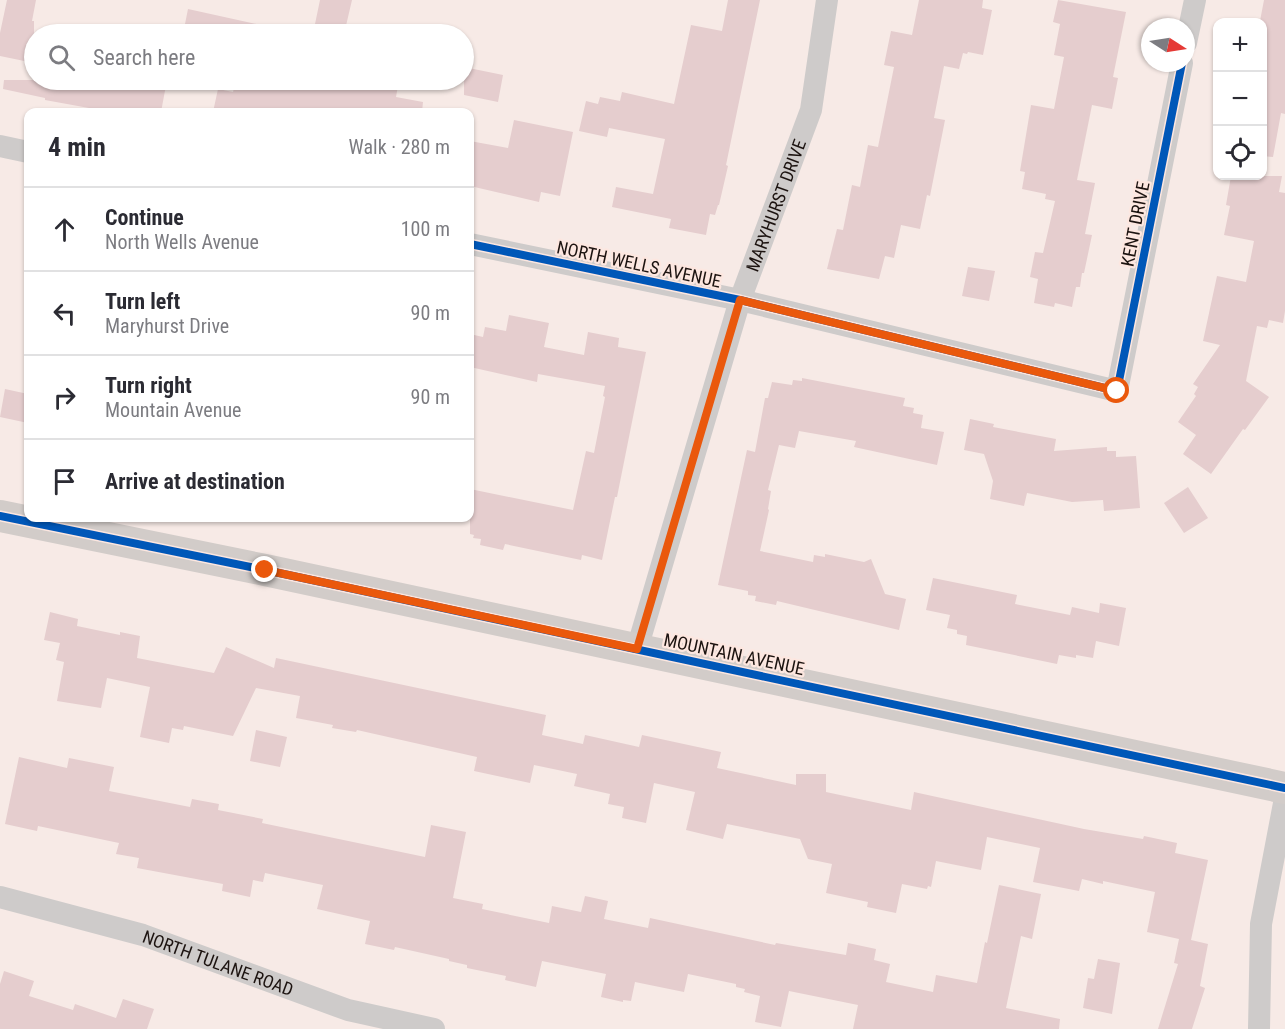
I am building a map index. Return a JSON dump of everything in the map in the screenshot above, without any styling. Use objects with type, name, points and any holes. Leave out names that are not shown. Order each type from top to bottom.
[{"type":"main road","name":"MOUNTAIN AVENUE","points":[[0,516],[24,521]]},
{"type":"main road","name":"MOUNTAIN AVENUE","points":[[29,522],[265,570],[1285,788]]},
{"type":"street","name":"MARYHURST DRIVE","points":[[637,649],[740,300],[811,110],[827,0]]},
{"type":"street","points":[[1191,18],[1195,0]]},
{"type":"street","name":"KENT DRIVE","points":[[1117,391],[1180,72]]},
{"type":"street","points":[[0,146],[24,151]]},
{"type":"street","name":"NORTH WELLS AVENUE","points":[[474,245],[740,300],[1117,391]]},
{"type":"street","points":[[1259,1029],[1261,924],[1285,798]]},
{"type":"street","name":"NORTH TULANE ROAD","points":[[0,897],[143,935],[348,1010],[434,1029]]},
{"type":"building","points":[[7,0],[36,0],[32,21],[34,24],[24,24],[24,61],[0,56],[0,33]]},
{"type":"building","points":[[320,0],[352,0],[346,24],[315,24]]},
{"type":"building","points":[[728,0],[760,0],[726,165],[728,166],[719,205],[715,215],[710,214],[706,235],[669,228],[671,219],[612,207],[616,187],[653,194],[665,139],[609,128],[607,137],[579,131],[586,101],[598,104],[600,97],[620,101],[622,92],[674,104],[691,25],[722,31]]},
{"type":"building","points":[[919,0],[983,0],[982,8],[992,10],[983,55],[963,53],[959,69],[944,66],[934,118],[945,120],[930,196],[927,195],[920,229],[901,225],[894,258],[885,256],[879,279],[827,269],[837,229],[843,230],[852,185],[860,187],[868,145],[878,147],[894,67],[884,65],[891,31],[912,35]]},
{"type":"building","points":[[1058,0],[1126,12],[1113,77],[1118,78],[1112,109],[1092,105],[1077,180],[1095,183],[1085,234],[1092,235],[1084,273],[1082,273],[1080,287],[1076,287],[1072,307],[1055,303],[1054,307],[1034,303],[1038,279],[1030,277],[1035,252],[1043,253],[1055,201],[1045,199],[1046,194],[1022,189],[1025,172],[1020,171],[1031,105],[1054,109],[1064,57],[1054,55],[1060,24],[1053,22]]},
{"type":"building","points":[[1264,0],[1285,0],[1285,114],[1281,113],[1273,157],[1267,156],[1267,18],[1261,18]]},
{"type":"building","points":[[188,9],[256,24],[185,24]]},
{"type":"building","points":[[474,69],[503,75],[498,102],[464,95],[464,90],[474,90]]},
{"type":"building","points":[[4,80],[24,80],[24,90],[165,90],[162,108],[89,108],[3,89]]},
{"type":"building","points":[[218,90],[233,92],[234,90],[397,90],[396,97],[423,102],[422,108],[214,108]]},
{"type":"building","points":[[514,120],[573,132],[560,196],[541,192],[539,202],[474,187],[474,142],[508,148]]},
{"type":"building","points":[[1267,176],[1282,176],[1279,192],[1285,193],[1285,311],[1283,323],[1269,320],[1267,328],[1257,326],[1246,381],[1269,397],[1211,474],[1183,454],[1196,435],[1178,422],[1196,396],[1194,394],[1198,387],[1193,384],[1220,345],[1203,341],[1217,276],[1246,282],[1254,241],[1224,235],[1230,206],[1226,205],[1230,180],[1267,180]]},
{"type":"building","points":[[968,267],[995,271],[989,301],[962,296]]},
{"type":"building","points":[[509,315],[549,323],[544,347],[584,355],[588,332],[619,338],[618,347],[646,352],[602,560],[582,555],[581,560],[505,544],[503,550],[480,545],[481,539],[473,538],[474,535],[470,534],[470,522],[474,522],[474,490],[573,510],[586,451],[594,453],[605,397],[603,396],[605,386],[538,374],[537,382],[474,368],[474,335],[483,337],[485,327],[506,331]]},
{"type":"building","points":[[802,378],[905,398],[903,406],[914,408],[913,413],[923,415],[921,428],[944,432],[937,465],[854,447],[856,441],[799,431],[795,448],[779,445],[768,490],[771,491],[769,510],[760,551],[813,562],[814,555],[825,557],[825,554],[864,562],[871,559],[885,594],[906,599],[899,630],[777,601],[776,605],[755,601],[756,596],[748,595],[748,591],[718,585],[747,450],[755,452],[765,398],[768,398],[772,382],[792,385],[793,380],[802,381]]},
{"type":"building","points":[[5,389],[24,393],[24,422],[0,417]]},
{"type":"building","points":[[970,419],[994,424],[993,427],[1056,439],[1054,451],[1107,447],[1107,451],[1116,451],[1116,457],[1136,456],[1140,508],[1104,511],[1103,500],[1072,502],[1027,493],[1024,506],[990,499],[993,481],[984,454],[964,450]]},
{"type":"building","points":[[1188,487],[1208,518],[1184,533],[1164,503]]},
{"type":"building","points":[[933,578],[1017,595],[1015,604],[1070,615],[1072,607],[1099,613],[1100,603],[1126,608],[1119,646],[1096,641],[1093,658],[1059,655],[1057,664],[966,645],[967,636],[957,634],[957,630],[947,628],[950,615],[926,610]]},
{"type":"building","points":[[50,612],[78,619],[77,626],[120,635],[120,632],[140,636],[137,658],[214,673],[226,647],[274,668],[276,658],[546,715],[542,735],[583,744],[585,735],[639,747],[642,735],[721,752],[717,768],[796,785],[796,774],[826,774],[826,792],[911,810],[914,792],[1084,829],[1143,839],[1144,836],[1177,843],[1175,853],[1208,860],[1191,940],[1208,944],[1200,986],[1205,988],[1192,1029],[1158,1029],[1178,964],[1174,963],[1179,939],[1147,932],[1155,892],[1082,879],[1079,891],[1033,882],[1040,848],[987,837],[981,870],[936,861],[931,887],[928,886],[927,889],[902,884],[896,913],[867,907],[868,902],[826,893],[832,864],[808,859],[800,839],[727,824],[723,839],[686,830],[695,792],[654,783],[646,823],[622,818],[624,807],[608,804],[610,794],[574,786],[577,774],[534,765],[530,783],[474,771],[477,757],[357,730],[356,732],[332,728],[333,725],[296,718],[300,696],[256,688],[233,736],[184,726],[183,730],[172,728],[169,743],[140,737],[150,687],[107,678],[101,708],[57,701],[64,662],[56,660],[60,643],[44,640]]},
{"type":"building","points":[[256,730],[287,737],[280,767],[250,761]]},
{"type":"building","points":[[19,757],[67,768],[69,758],[114,767],[109,791],[190,807],[192,799],[219,804],[218,810],[263,819],[262,823],[425,857],[431,825],[466,832],[453,898],[483,904],[482,909],[549,923],[552,906],[581,912],[585,896],[608,901],[604,919],[648,928],[650,918],[775,945],[776,943],[846,955],[848,943],[876,949],[874,960],[890,964],[886,982],[933,992],[936,975],[977,983],[999,885],[1041,894],[1032,939],[1021,936],[1006,1008],[1060,1019],[1059,1029],[853,1029],[858,1005],[789,991],[781,1027],[755,1022],[760,996],[744,992],[745,989],[736,987],[736,984],[688,974],[684,992],[635,982],[631,1001],[623,1000],[623,1002],[601,997],[606,974],[542,961],[536,987],[505,980],[506,976],[467,968],[467,965],[449,961],[449,959],[395,947],[394,950],[365,944],[370,921],[317,909],[323,885],[265,873],[263,882],[253,880],[250,897],[222,891],[223,884],[137,868],[139,858],[116,854],[119,843],[38,826],[37,831],[5,824]]},
{"type":"building","points":[[1098,959],[1120,963],[1112,1014],[1083,1008],[1088,978],[1094,979]]},
{"type":"building","points":[[4,971],[34,981],[29,996],[73,1010],[75,1004],[116,1018],[123,999],[154,1009],[147,1029],[0,1029],[0,984]]},
{"type":"cycle path","points":[[474,245],[740,300],[1117,391],[1180,72]]},
{"type":"cycle path","points":[[0,516],[24,521]]},
{"type":"cycle path","points":[[29,522],[265,570],[1285,788]]},
{"type":"route","points":[[265,570],[637,649],[740,300],[1117,391]]}]
